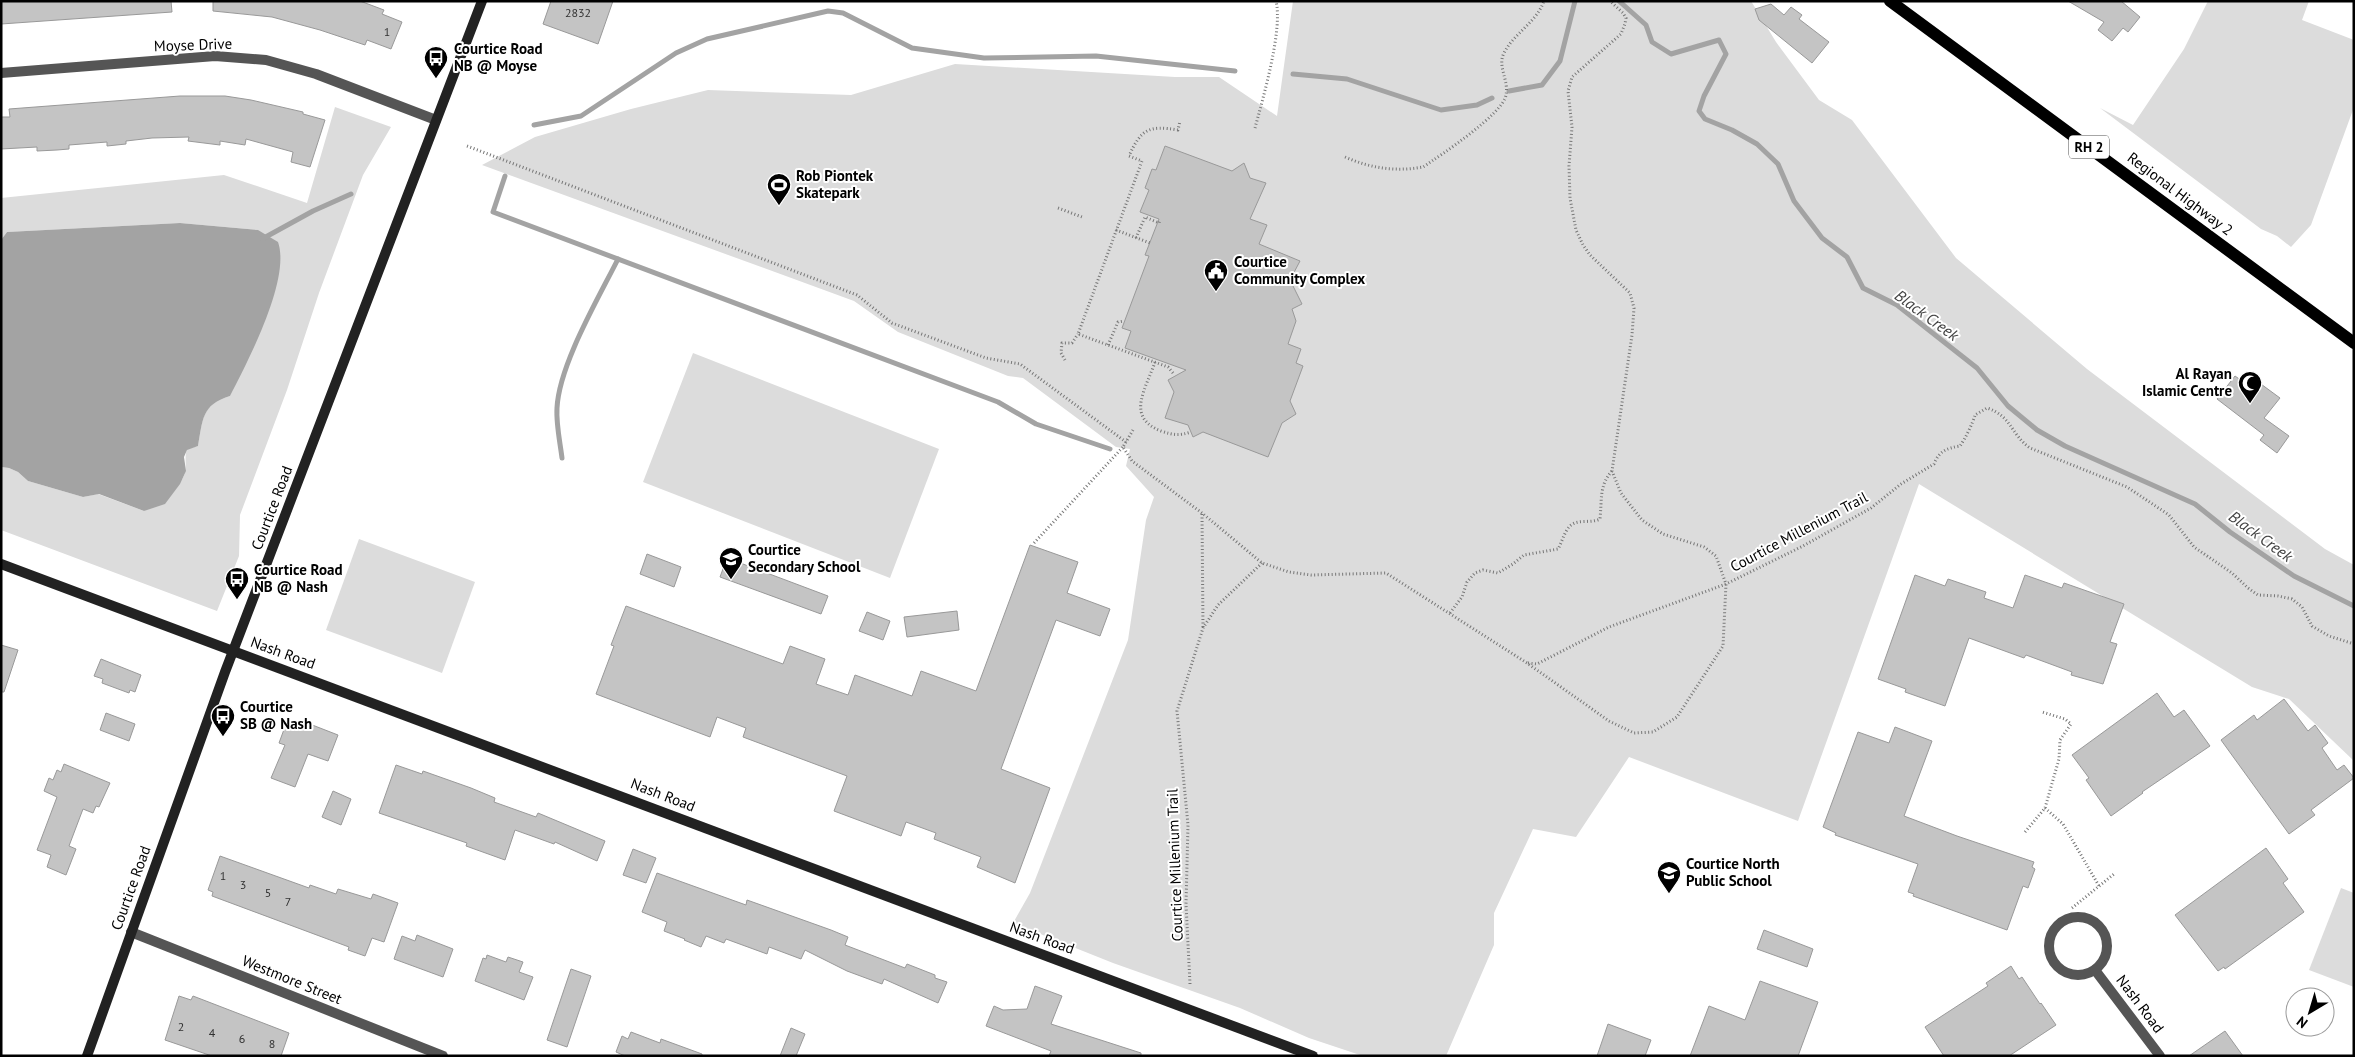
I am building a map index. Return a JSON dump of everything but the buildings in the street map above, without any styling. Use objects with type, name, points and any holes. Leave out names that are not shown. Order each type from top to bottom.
[{"type":"main road","name":"Regional Highway 2","points":[[1890,1],[2354,343]]},
{"type":"street","name":"Courtice Road","points":[[87,1056],[235,650],[482,1]]},
{"type":"street","name":"Moyse Drive","points":[[1,73],[215,56],[266,60],[316,74],[436,120]]},
{"type":"street","name":"Nash Road","points":[[1,564],[235,650],[1313,1056]]},
{"type":"street","name":"Nash Road","points":[[2073,917],[2085,918],[2097,924],[2104,934],[2107,946],[2104,959],[2095,970],[2081,975],[2066,973],[2054,964],[2048,950],[2050,935],[2059,923],[2073,917]]},
{"type":"street","name":"Westmore Street","points":[[131,932],[442,1056]]},
{"type":"street","name":"Nash Road","points":[[2095,970],[2160,1056]]},
{"type":"path","points":[[1255,128],[1273,55],[1278,9],[1276,1]]},
{"type":"path","points":[[1345,157],[1376,168],[1411,170],[1423,167],[1489,118],[1502,105],[1506,95],[1502,65],[1505,51],[1537,16],[1544,1]]},
{"type":"path","name":"Courtice Millenium Trail","points":[[1610,1],[1623,13],[1626,18],[1625,24],[1620,34],[1572,77],[1568,91],[1572,127],[1569,166],[1570,198],[1576,230],[1590,255],[1630,294],[1634,308],[1632,336],[1612,470],[1621,494],[1642,520],[1663,534],[1704,547],[1716,556],[1726,584]]},
{"type":"path","points":[[1065,360],[1061,353],[1062,343],[1072,343],[1078,334],[1142,161],[1129,156],[1135,143],[1148,130],[1161,127],[1178,130],[1180,121]]},
{"type":"path","points":[[467,146],[857,295],[892,323],[986,358],[1020,364],[1126,442]]},
{"type":"path","points":[[1058,208],[1082,217]]},
{"type":"path","points":[[1136,238],[1145,217],[1159,222],[1160,220]]},
{"type":"path","points":[[1116,230],[1150,243]]},
{"type":"path","points":[[1108,345],[1115,326],[1118,322],[1124,321]]},
{"type":"path","points":[[1078,334],[1168,366],[1173,373]]},
{"type":"path","points":[[1155,362],[1140,404],[1143,420],[1150,426],[1175,436],[1191,432]]},
{"type":"path","name":"Courtice Millenium Trail","points":[[1527,663],[1537,664],[1609,627],[1726,584],[1803,546],[1871,508],[1901,484],[1934,464],[1937,456],[1948,448],[1960,446],[1972,425],[1975,415],[1987,408],[2007,419],[2023,443],[2030,448],[2116,482],[2169,515],[2194,547],[2258,595],[2292,599],[2302,607],[2312,626],[2329,636],[2354,644]]},
{"type":"path","points":[[1034,543],[1123,447],[1133,430]]},
{"type":"path","points":[[1123,447],[1132,462],[1202,513],[1262,563],[1289,572],[1311,575],[1346,576],[1376,572],[1386,573],[1527,663],[1609,721],[1634,733],[1653,732],[1676,717],[1724,646],[1726,584]]},
{"type":"path","points":[[1450,613],[1462,597],[1468,582],[1475,573],[1483,570],[1498,573],[1524,555],[1558,549],[1570,525],[1576,522],[1593,522],[1600,518],[1601,489],[1612,470]]},
{"type":"path","points":[[1202,513],[1203,628]]},
{"type":"path","name":"Courtice Millenium Trail","points":[[1190,984],[1186,904],[1188,825],[1177,710],[1203,628],[1218,605],[1262,563]]},
{"type":"path","points":[[2024,832],[2045,808],[2059,759],[2060,740],[2071,724],[2065,719],[2042,712]]},
{"type":"path","points":[[2045,808],[2063,824],[2099,886]]},
{"type":"path","points":[[2072,908],[2114,874]]},
{"type":"shaded area","points":[[1293,1],[1751,1],[1776,42],[1819,100],[1852,120],[1956,258],[2087,369],[2325,549],[2354,565],[2354,761],[2289,699],[2252,687],[1919,484],[1798,821],[1629,757],[1576,837],[1533,829],[1494,913],[1494,945],[1446,1056],[1363,1056],[1309,1038],[1240,1008],[1113,963],[1013,923],[1030,893],[1128,640],[1146,520],[1154,497],[1126,466],[1130,449],[1116,447],[1023,378],[1008,376],[898,332],[854,301],[482,165],[535,137],[631,109],[708,90],[851,95],[955,64],[1175,77],[1219,77],[1277,116]]},
{"type":"shaded area","points":[[2208,1],[2309,1],[2302,20],[2354,40],[2354,107],[2311,225],[2291,247],[2277,236],[2261,229],[2100,108],[2133,125],[2184,49]]},
{"type":"shaded area","points":[[335,107],[391,127],[363,175],[319,293],[287,390],[240,515],[239,556],[217,611],[1,530],[1,467],[18,472],[28,481],[83,497],[98,494],[144,511],[178,485],[185,473],[187,449],[198,446],[205,414],[213,404],[230,396],[258,230],[180,223],[7,232],[1,240],[1,198],[224,175],[307,203]]},
{"type":"shaded area","points":[[180,223],[258,230],[278,242],[280,258],[279,277],[257,342],[230,396],[213,404],[208,409],[201,428],[198,446],[187,450],[184,457],[186,471],[180,484],[165,504],[144,511],[99,494],[83,497],[28,481],[18,472],[1,467],[1,240],[7,232]]},
{"type":"shaded area","points":[[693,353],[939,449],[890,578],[643,482]]},
{"type":"shaded area","points":[[359,539],[475,582],[442,673],[326,630]]},
{"type":"shaded area","points":[[2341,888],[2354,893],[2354,987],[2309,970]]},
{"type":"waterway","points":[[1509,91],[1542,85],[1560,61],[1575,1]]},
{"type":"waterway","name":"Black Creek","points":[[1619,1],[1646,25],[1652,42],[1671,54],[1719,40],[1726,54],[1704,96],[1699,111],[1705,119],[1732,130],[1757,144],[1778,164],[1794,201],[1822,238],[1847,257],[1863,288],[1897,305],[1977,368],[2008,406],[2037,430],[2065,446],[2195,504],[2230,532],[2294,576],[2354,606]]},
{"type":"waterway","points":[[534,125],[581,116],[676,53],[707,39],[828,11],[843,13],[912,48],[984,58],[1096,56],[1235,71]]},
{"type":"waterway","points":[[1293,74],[1347,79],[1441,110],[1477,105],[1492,98]]},
{"type":"waterway","points":[[505,176],[493,212],[998,402],[1036,424],[1110,449]]},
{"type":"waterway","points":[[262,239],[313,211],[351,194]]},
{"type":"waterway","points":[[562,458],[557,408],[559,391],[581,332],[618,259]]},
{"type":"place","name":"Courtice Road NB @ Moyse","points":[[436,79]]},
{"type":"place","name":"Rob Piontek Skatepark","points":[[779,206]]},
{"type":"place","name":"Courtice Community Complex","points":[[1216,292]]},
{"type":"place","name":"Al Rayan Islamic Centre","points":[[2250,404]]},
{"type":"place","name":"Courtice Secondary School","points":[[731,580]]},
{"type":"place","name":"Courtice Road NB @ Nash","points":[[237,600]]},
{"type":"place","name":"Courtice SB @ Nash","points":[[223,737]]},
{"type":"place","name":"Courtice North Public School","points":[[1669,894]]}]
